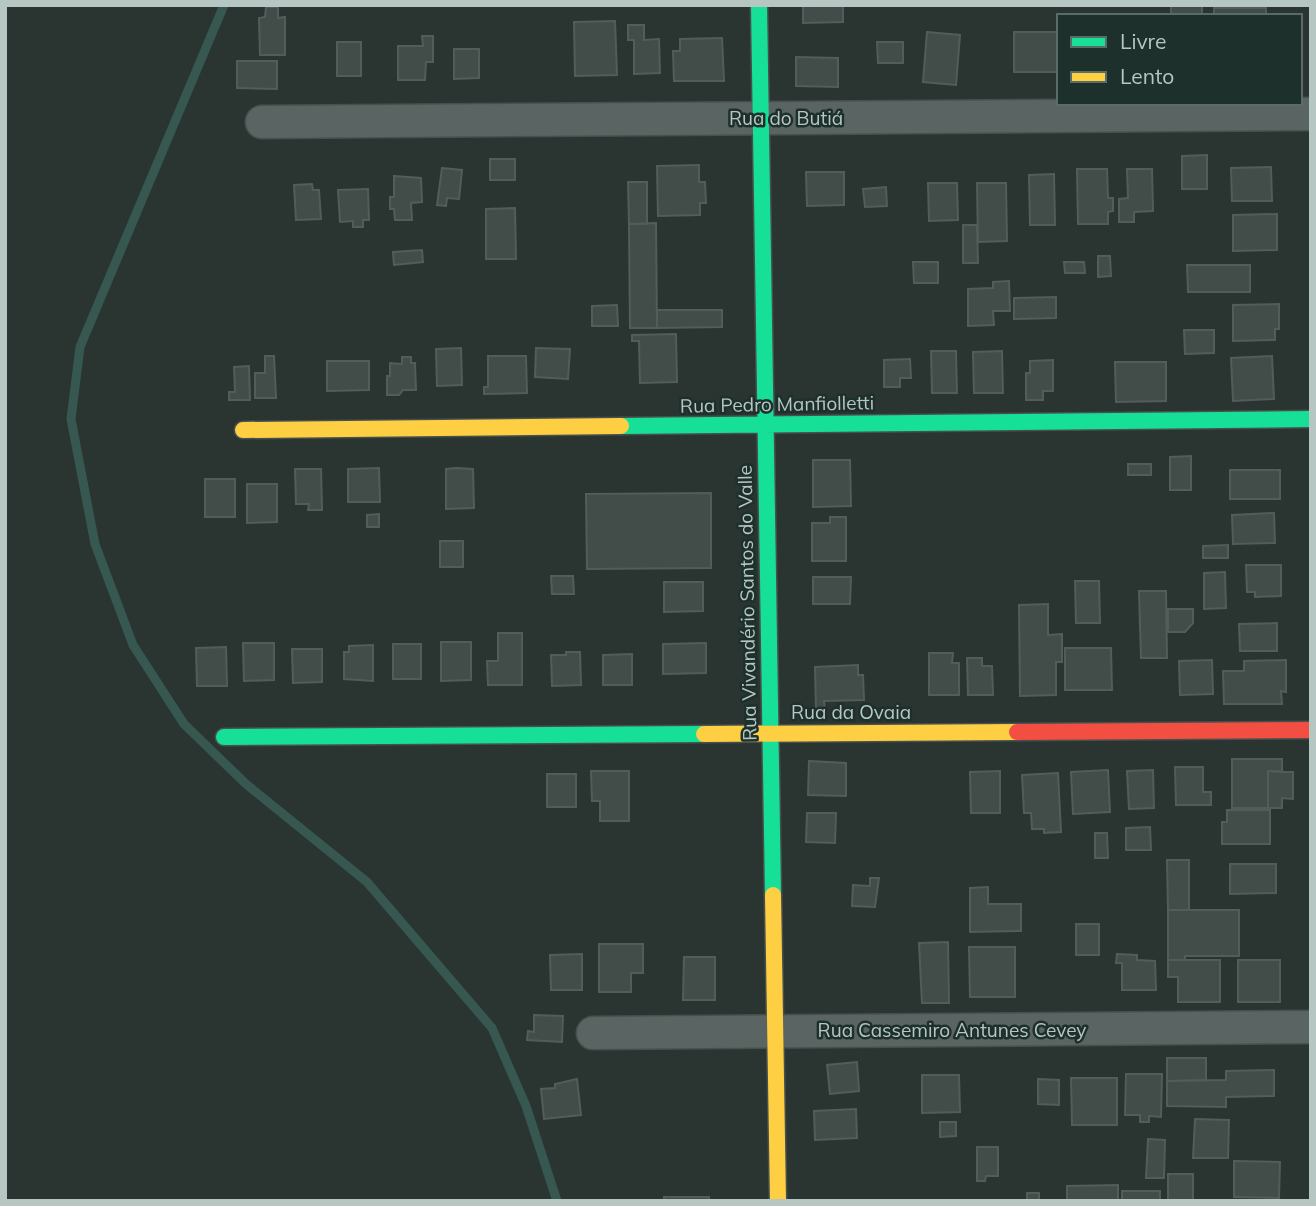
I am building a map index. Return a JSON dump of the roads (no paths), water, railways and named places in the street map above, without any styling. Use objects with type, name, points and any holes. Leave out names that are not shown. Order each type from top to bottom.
[{"type":"street","name":"Rua Vivandério Santos do Valle","points":[[759,5],[778,1201]]},
{"type":"street","name":"Rua do Butiá","points":[[262,122],[1311,114]]},
{"type":"street","name":"Rua Pedro Manfiolletti","points":[[243,430],[1311,419]]},
{"type":"street","name":"Rua da Ovaia","points":[[224,737],[1311,730]]},
{"type":"street","name":"Rua Cassemiro Antunes Cevey","points":[[593,1033],[1311,1027]]},
{"type":"waterway","points":[[224,5],[80,347],[71,419],[95,544],[133,645],[184,724],[246,784],[367,882],[492,1028],[526,1106],[557,1201]]}]
